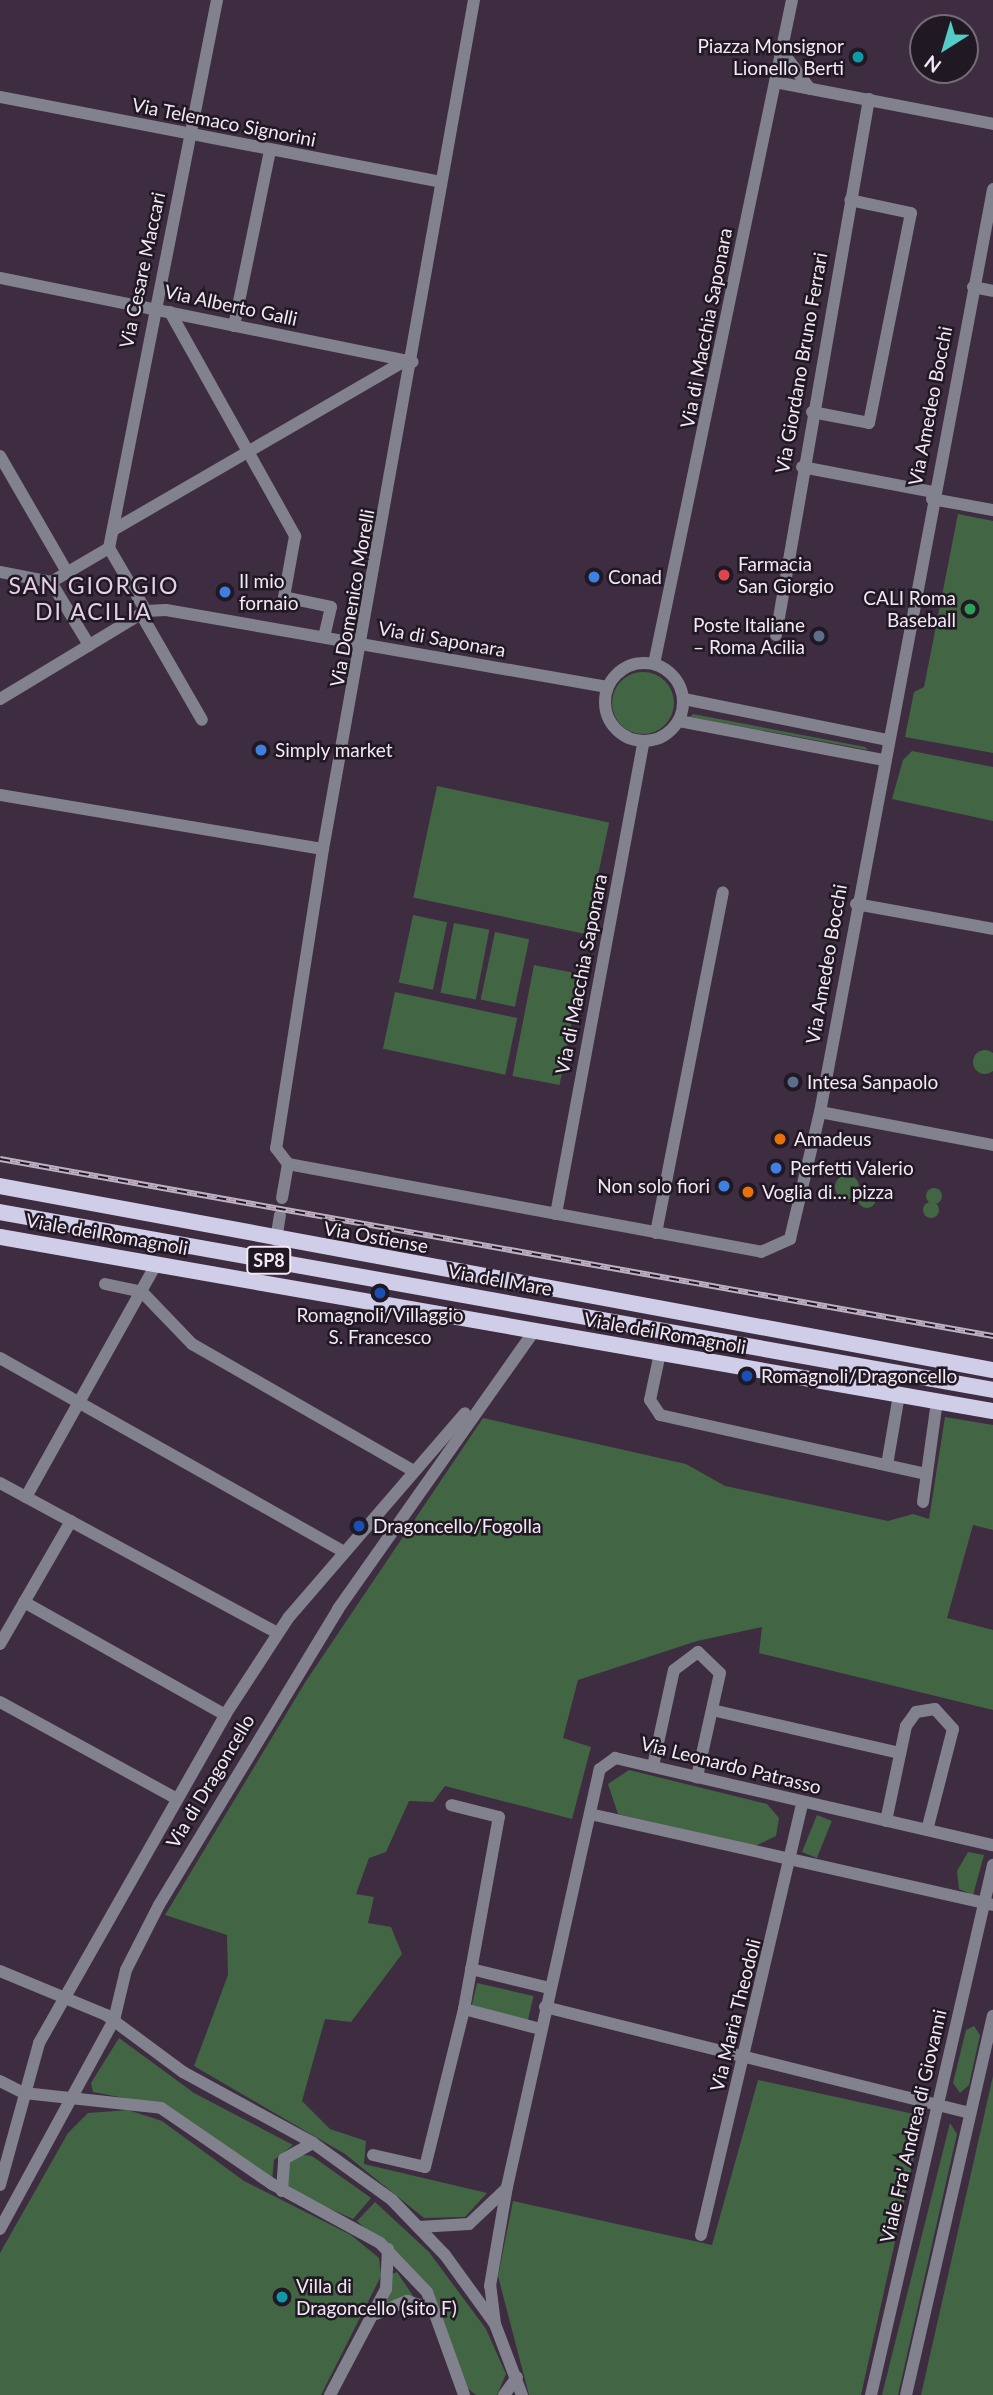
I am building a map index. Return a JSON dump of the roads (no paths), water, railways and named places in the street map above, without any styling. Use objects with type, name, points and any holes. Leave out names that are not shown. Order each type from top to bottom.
[{"type":"main road","name":"Via Ostiense","points":[[0,1186],[276,1240],[993,1370]]},
{"type":"main road","name":"Via del Mare","points":[[0,1212],[993,1390]]},
{"type":"main road","name":"Viale dei Romagnoli","points":[[0,1237],[993,1411]]},
{"type":"street","name":"Via Cesare Maccari","points":[[109,548],[152,309],[217,0]]},
{"type":"street","name":"Via Domenico Morelli","points":[[282,1198],[288,1164],[276,1148],[323,849],[364,645],[409,361],[474,0]]},
{"type":"street","points":[[791,5],[800,0]]},
{"type":"street","name":"Via di Macchia Saponara","points":[[654,664],[791,5]]},
{"type":"street","points":[[782,51],[811,89]]},
{"type":"street","points":[[775,82],[993,124]]},
{"type":"street","name":"Via Telemaco Signorini","points":[[0,97],[441,182]]},
{"type":"street","name":"Via Giordano Bruno Ferrari","points":[[776,635],[802,467],[869,99]]},
{"type":"street","points":[[234,326],[270,151]]},
{"type":"street","name":"Via Amedeo Bocchi","points":[[288,1164],[761,1252],[781,1248],[798,1223],[933,495],[993,188]]},
{"type":"street","points":[[812,412],[869,423],[911,213],[850,200]]},
{"type":"street","name":"Via Alberto Galli","points":[[0,278],[409,361]]},
{"type":"street","points":[[973,287],[993,291]]},
{"type":"street","points":[[170,312],[295,536],[284,597],[331,607],[324,637]]},
{"type":"street","points":[[113,530],[251,454],[409,361]]},
{"type":"street","points":[[0,456],[67,572]]},
{"type":"street","points":[[802,467],[993,510]]},
{"type":"street","points":[[0,572],[51,582],[109,548],[202,720]]},
{"type":"street","points":[[51,582],[89,646]]},
{"type":"street","points":[[0,699],[144,612]]},
{"type":"street","name":"Via di Saponara","points":[[144,612],[196,612],[364,645],[607,687]]},
{"type":"street","points":[[654,664],[675,677],[684,699],[679,721],[664,736],[644,741],[611,724],[607,687],[621,669],[654,664]]},
{"type":"street","points":[[684,699],[887,740]]},
{"type":"street","points":[[679,721],[884,760]]},
{"type":"street","name":"Via di Macchia Saponara","points":[[556,1214],[644,741]]},
{"type":"street","points":[[0,794],[323,849]]},
{"type":"street","points":[[656,1233],[723,893]]},
{"type":"street","points":[[856,904],[993,929]]},
{"type":"street","points":[[820,1112],[993,1145]]},
{"type":"street","points":[[276,1240],[280,1214]]},
{"type":"street","points":[[26,1497],[157,1263]]},
{"type":"street","points":[[105,1284],[142,1292],[177,1333],[412,1470]]},
{"type":"street","name":"Via di Dragoncello","points":[[0,2229],[75,2098],[114,2020],[132,1954],[179,1870],[325,1628],[498,1377],[534,1331]]},
{"type":"street","points":[[660,1353],[650,1400],[656,1413],[927,1474]]},
{"type":"street","points":[[0,1358],[344,1552]]},
{"type":"street","name":"Via di Dragoncello","points":[[0,2185],[39,2043],[225,1715],[277,1633],[412,1470],[498,1377]]},
{"type":"street","points":[[887,1465],[899,1395]]},
{"type":"street","points":[[923,1502],[937,1401]]},
{"type":"street","points":[[0,1483],[277,1633]]},
{"type":"street","points":[[0,1644],[71,1521]]},
{"type":"street","points":[[24,1602],[225,1715]]},
{"type":"street","points":[[653,1766],[674,1670],[691,1653],[706,1656],[720,1674],[697,1777]]},
{"type":"street","points":[[0,1702],[177,1799]]},
{"type":"street","points":[[886,1821],[900,1753],[916,1712],[935,1709],[948,1718],[953,1729],[927,1830]]},
{"type":"street","points":[[712,1710],[900,1753]]},
{"type":"street","name":"Via Leonardo Patrasso","points":[[495,2323],[491,2278],[507,2187],[549,1988],[600,1769],[615,1758],[993,1845]]},
{"type":"street","name":"Via Maria Theodoli","points":[[701,2235],[791,1862],[802,1803]]},
{"type":"street","points":[[373,2155],[425,2167],[464,2009],[499,1817],[451,1805]]},
{"type":"street","points":[[590,1814],[791,1862],[989,1904]]},
{"type":"street","name":"Viale Fra' Andrea di Giovanni","points":[[871,2395],[938,2104],[989,1904],[993,1865]]},
{"type":"street","points":[[471,1969],[549,1988]]},
{"type":"street","points":[[0,1971],[114,2020],[208,2088],[313,2143],[419,2227],[495,2323],[522,2395]]},
{"type":"street","points":[[545,2007],[744,2059],[970,2113]]},
{"type":"street","points":[[464,2009],[540,2029]]},
{"type":"street","points":[[906,2395],[993,2016]]},
{"type":"street","points":[[0,2081],[24,2093],[135,2101],[166,2110],[282,2191],[388,2249],[414,2274],[434,2310],[462,2389],[470,2395]]},
{"type":"street","name":"Via di Dragoncello","points":[[0,2154],[16,2125]]},
{"type":"street","points":[[282,2191],[284,2159],[313,2143]]},
{"type":"street","points":[[419,2227],[469,2224],[507,2187]]},
{"type":"street","points":[[330,2395],[373,2317],[391,2272],[388,2249]]},
{"type":"street","points":[[373,2317],[404,2301],[434,2310]]},
{"type":"street","points":[[504,2395],[517,2377]]},
{"type":"railway","points":[[0,1159],[993,1336]]},
{"type":"place","name":"Piazza Monsignor Lionello Berti","points":[[858,57]]},
{"type":"place","name":"Farmacia San Giorgio","points":[[724,575]]},
{"type":"place","name":"Conad","points":[[594,577]]},
{"type":"place","name":"Il mio fornaio","points":[[225,592]]},
{"type":"place","name":"CALI Roma Baseball","points":[[970,609]]},
{"type":"place","name":"Poste Italiane – Roma Acilia","points":[[819,636]]},
{"type":"place","name":"Simply market","points":[[261,750]]},
{"type":"place","name":"Intesa Sanpaolo","points":[[793,1082]]},
{"type":"place","name":"Amadeus","points":[[780,1139]]},
{"type":"place","name":"Perfetti Valerio","points":[[776,1168]]},
{"type":"place","name":"Non solo fiori","points":[[724,1186]]},
{"type":"place","name":"Voglia di… pizza","points":[[748,1192]]},
{"type":"place","name":"Romagnoli/Villaggio S. Francesco","points":[[380,1293]]},
{"type":"place","name":"Romagnoli/Dragoncello","points":[[747,1376]]},
{"type":"place","name":"Dragoncello/Fogolla","points":[[359,1526]]},
{"type":"place","name":"Villa di Dragoncello (sito F)","points":[[282,2297]]},
{"type":"district","name":"SAN GIORGIO DI ACILIA","points":[[94,598]]}]
